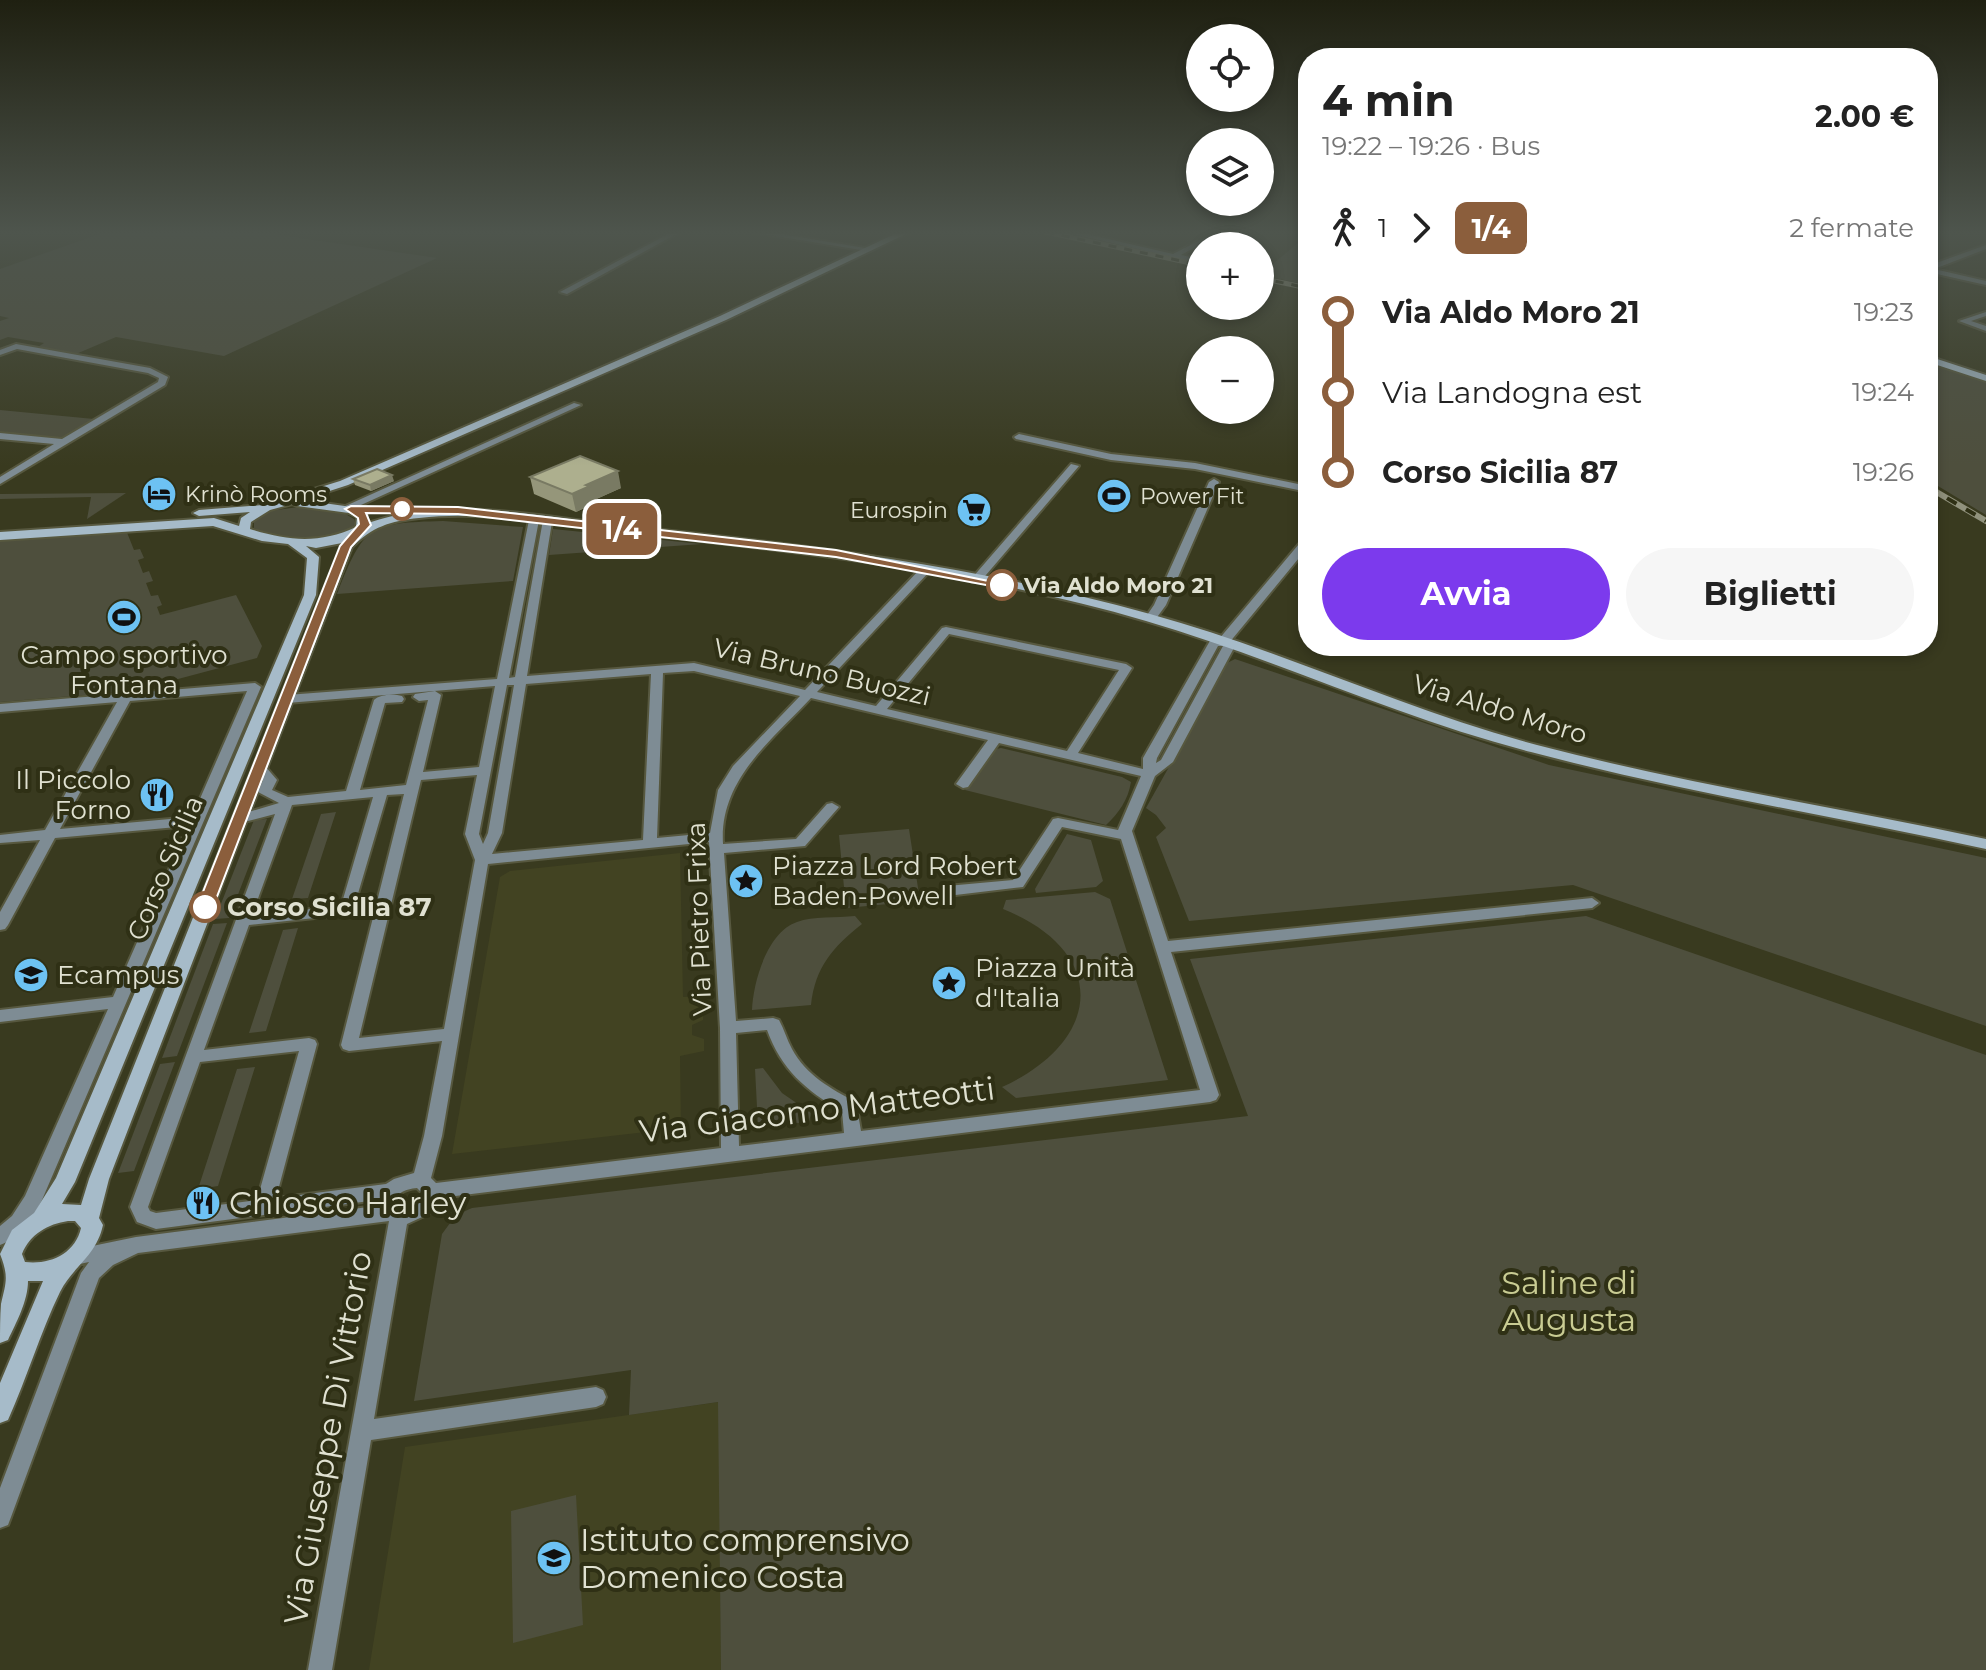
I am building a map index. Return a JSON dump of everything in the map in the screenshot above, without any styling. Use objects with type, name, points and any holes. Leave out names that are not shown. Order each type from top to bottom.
[{"type":"main road","points":[[327,505],[325,493],[344,483],[740,310]]},
{"type":"main road","points":[[1938,362],[1986,378]]},
{"type":"main road","points":[[0,529],[266,508],[344,483]]},
{"type":"main road","points":[[280,504],[458,511],[486,516]]},
{"type":"main road","points":[[244,530],[245,520],[266,508]]},
{"type":"main road","points":[[348,509],[363,516],[361,531]]},
{"type":"main road","points":[[0,536],[214,522],[293,543],[327,543],[403,515],[486,516]]},
{"type":"main road","name":"Via Aldo Moro","points":[[486,516],[836,553],[1151,618],[1530,748],[1986,844]]},
{"type":"main road","name":"Corso Sicilia","points":[[73,1259],[92,1235],[88,1218],[99,1179],[346,546],[361,531]]},
{"type":"main road","name":"Corso Sicilia","points":[[6,1255],[18,1238],[42,1219],[65,1182],[235,776],[245,729],[314,582],[313,557],[293,543]]},
{"type":"main road","points":[[42,1219],[68,1212],[88,1218]]},
{"type":"main road","points":[[6,1255],[41,1273],[73,1259]]},
{"type":"main road","points":[[0,1333],[17,1291],[6,1255]]},
{"type":"main road","points":[[0,1412],[52,1285],[73,1259]]},
{"type":"street","points":[[1986,314],[1963,321],[1986,329]]},
{"type":"street","points":[[0,343],[150,371],[164,377],[162,383],[0,481]]},
{"type":"street","points":[[0,354],[18,347]]},
{"type":"street","points":[[348,509],[577,405]]},
{"type":"street","points":[[0,436],[62,442]]},
{"type":"street","points":[[1019,437],[1111,457],[1207,467],[1298,487]]},
{"type":"street","points":[[976,580],[1074,466]]},
{"type":"street","points":[[1151,618],[1160,605],[1214,482]]},
{"type":"street","points":[[73,1259],[136,1245],[413,1215],[426,1207],[428,1166],[482,860],[495,833],[521,680],[540,521]]},
{"type":"street","points":[[482,860],[472,834],[502,681],[540,521]]},
{"type":"street","points":[[1298,552],[1222,643],[1166,762],[1149,774],[1129,816],[1126,836],[1164,947],[1592,903]]},
{"type":"street","name":"Via Pietro Frixa","points":[[730,1153],[728,1028],[716,843],[725,790],[740,766],[925,570]]},
{"type":"street","points":[[880,709],[946,630],[1126,668],[1071,755]]},
{"type":"street","points":[[650,844],[657,669]]},
{"type":"street","name":"Via Bruno Buozzi","points":[[287,699],[657,669],[716,670],[1149,774]]},
{"type":"street","points":[[0,708],[255,687],[245,729],[209,791],[33,1200],[19,1222],[6,1255]]},
{"type":"street","points":[[352,795],[380,700],[435,695],[349,1045],[451,1034]]},
{"type":"street","points":[[0,925],[126,697]]},
{"type":"street","points":[[963,784],[997,737]]},
{"type":"street","points":[[260,769],[270,780],[265,792],[284,804]]},
{"type":"street","points":[[240,819],[284,804],[381,792],[486,770]]},
{"type":"street","points":[[209,791],[235,776]]},
{"type":"street","points":[[242,921],[347,910],[381,792]]},
{"type":"street","points":[[284,804],[139,1207],[144,1217],[156,1221],[390,1191],[401,1183],[426,1186]]},
{"type":"street","points":[[482,860],[650,844],[800,843],[832,807]]},
{"type":"street","points":[[0,839],[196,821]]},
{"type":"street","points":[[947,891],[1018,884],[1058,822],[1126,836]]},
{"type":"street","points":[[188,840],[201,855]]},
{"type":"street","name":"Via Giacomo Matteotti","points":[[426,1186],[1210,1095],[1164,947]]},
{"type":"street","points":[[0,1016],[117,1002]]},
{"type":"street","points":[[728,1028],[773,1024],[782,1052],[797,1071],[818,1090],[850,1107],[853,1138]]},
{"type":"street","points":[[193,1057],[309,1044],[264,1207]]},
{"type":"street","points":[[390,1191],[384,1205],[392,1215]]},
{"type":"street","name":"Via Giuseppe Di Vittorio","points":[[320,1670],[362,1431],[392,1215]]},
{"type":"street","points":[[0,1517],[91,1273],[106,1259],[136,1245]]},
{"type":"street","points":[[362,1431],[596,1397]]},
{"type":"shaded area","points":[[680,853],[683,997],[703,996],[703,1020],[692,1025],[692,1035],[704,1039],[704,1051],[680,1056],[681,1128],[452,1154],[500,877],[510,871]]},
{"type":"shaded area","name":"Istituto comprensivo Domenico Costa","points":[[719,1402],[721,1670],[369,1670],[405,1447]]},
{"type":"green space","points":[[0,310],[324,310],[224,356],[116,337],[76,354],[38,347],[44,343],[8,337],[0,340],[0,321],[9,318],[0,316]]},
{"type":"green space","points":[[1938,366],[1986,380],[1986,515],[1938,486]]},
{"type":"green space","points":[[0,410],[94,419],[61,438],[0,433]]},
{"type":"green space","points":[[126,493],[87,519],[91,497],[0,499],[0,494]]},
{"type":"green space","points":[[298,507],[344,513],[354,519],[356,526],[320,540],[291,540],[254,528],[254,520],[270,511]]},
{"type":"green space","points":[[443,521],[523,527],[513,581],[337,594],[355,554],[372,532],[399,524]]},
{"type":"green space","points":[[553,529],[702,544],[549,555]]},
{"type":"green space","name":"Campo sportivo Fontana","points":[[126,530],[134,550],[140,549],[144,558],[138,560],[143,573],[149,571],[153,581],[146,583],[151,596],[158,595],[162,605],[157,607],[160,615],[236,595],[262,646],[257,658],[133,691],[0,702],[0,540]]},
{"type":"green space","points":[[1235,659],[1549,765],[1986,858],[1986,1026],[1573,885],[1189,921],[1156,837],[1166,828],[1146,808],[1227,663]]},
{"type":"green space","points":[[996,749],[1122,777],[1131,782],[1128,795],[1106,825],[965,790]]},
{"type":"green space","points":[[336,812],[308,898],[292,899],[321,814]]},
{"type":"green space","points":[[267,819],[229,918],[215,919],[254,820]]},
{"type":"green space","points":[[909,829],[920,901],[846,908],[839,835]]},
{"type":"green space","points":[[1067,834],[1091,840],[1103,881],[1096,887],[1036,893],[1035,889]]},
{"type":"green space","points":[[1095,892],[1110,899],[1168,1080],[1016,1098],[1002,1087],[1035,1068],[1060,1046],[1075,1022],[1080,997],[1076,972],[1062,948],[1038,927],[1003,909],[1006,900]]},
{"type":"green space","points":[[855,916],[862,924],[827,959],[817,980],[811,1005],[752,1010],[759,973],[777,936],[797,922]]},
{"type":"green space","name":"Saline di Augusta","points":[[1586,916],[1986,1055],[1986,1670],[721,1670],[718,1402],[629,1415],[631,1370],[414,1401],[442,1234],[456,1215],[472,1208],[1248,1116],[1190,959]]},
{"type":"green space","points":[[227,923],[177,1056],[162,1058],[213,924]]},
{"type":"green space","points":[[298,928],[266,1031],[249,1033],[283,930]]},
{"type":"green space","points":[[175,1062],[134,1171],[118,1173],[160,1064]]},
{"type":"green space","points":[[255,1067],[218,1186],[198,1189],[237,1069]]},
{"type":"green space","points":[[763,1068],[782,1093],[811,1113],[809,1122],[758,1126],[755,1069]]},
{"type":"green space","points":[[576,1495],[583,1625],[513,1643],[511,1511]]},
{"type":"building","points":[[580,456],[618,471],[572,494],[530,477]]},
{"type":"building","points":[[377,469],[392,475],[370,485],[353,479]]},
{"type":"railway","points":[[1938,493],[1986,521]]},
{"type":"bus line","name":"1/4","points":[[205,907],[346,546],[365,525],[363,516],[351,509],[369,512],[402,509],[458,511],[836,553],[1002,585]]},
{"type":"place","name":"Krinò Rooms","points":[[159,494]]},
{"type":"place","name":"Power Fit","points":[[1114,496]]},
{"type":"place","name":"Eurospin","points":[[974,510]]},
{"type":"place","name":"Via Aldo Moro 21","points":[[1002,585]]},
{"type":"place","name":"Campo sportivo Fontana","points":[[124,617]]},
{"type":"place","name":"Il Piccolo Forno","points":[[157,795]]},
{"type":"place","name":"Piazza Lord Robert Baden-Powell","points":[[746,881]]},
{"type":"place","name":"Corso Sicilia 87","points":[[205,907]]},
{"type":"place","name":"Ecampus","points":[[31,975]]},
{"type":"place","name":"Piazza Unità d'Italia","points":[[949,983]]},
{"type":"place","name":"Chiosco Harley","points":[[203,1203]]},
{"type":"place","name":"Istituto comprensivo Domenico Costa","points":[[554,1558]]}]
